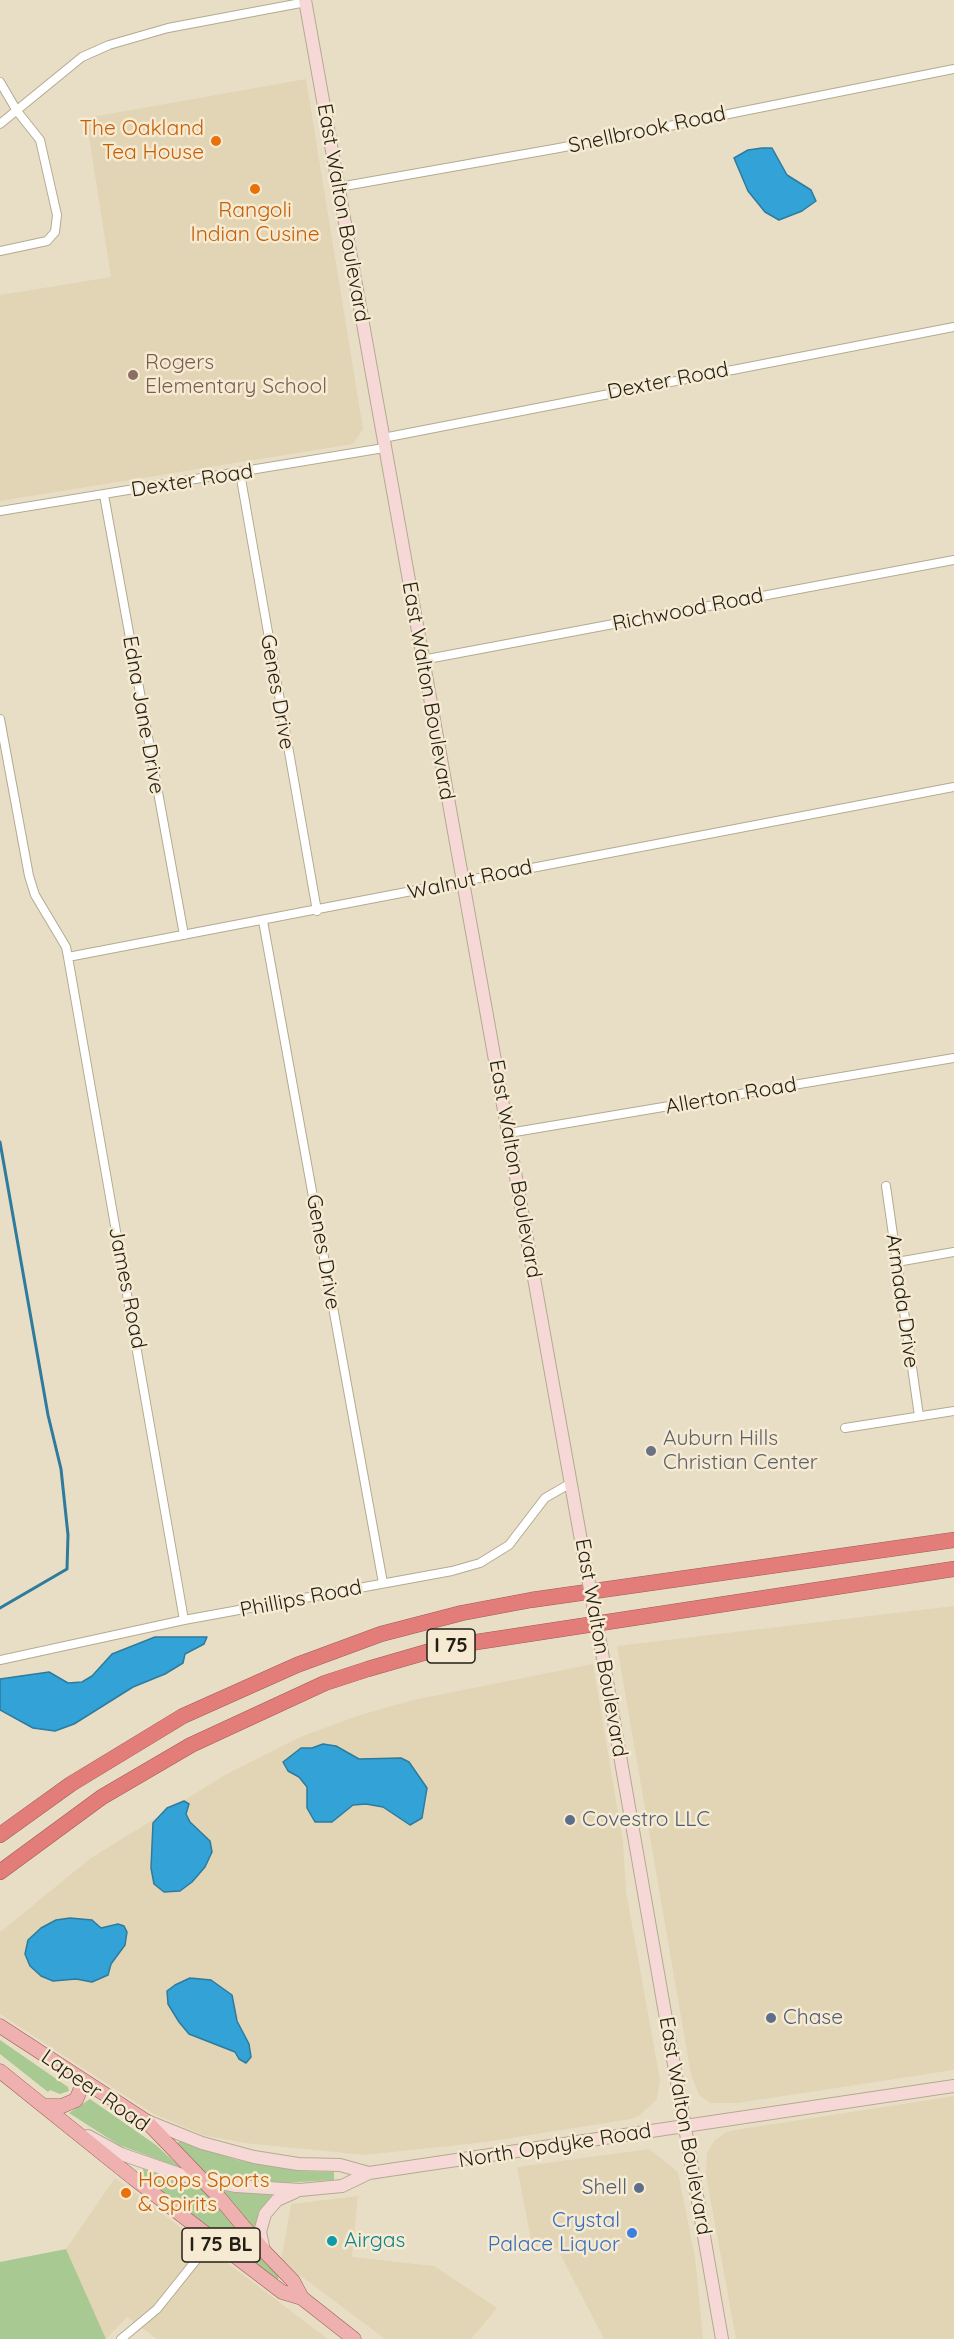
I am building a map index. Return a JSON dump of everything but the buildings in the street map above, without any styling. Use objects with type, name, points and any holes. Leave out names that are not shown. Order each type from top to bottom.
[{"type":"highway","name":"I 75","points":[[0,1835],[71,1784],[183,1716],[287,1670],[381,1634],[462,1613],[531,1600],[954,1540]]},
{"type":"highway","name":"I 75","points":[[0,1872],[102,1797],[191,1745],[325,1683],[444,1647],[954,1569]]},
{"type":"main road","name":"East Walton Boulevard","points":[[306,1],[422,660],[601,1647],[722,2339]]},
{"type":"main road","name":"Lapeer Road","points":[[0,2026],[146,2121],[203,2180],[293,2281],[302,2298]]},
{"type":"main road","name":"Lapeer Road","points":[[0,2071],[133,2178],[282,2292],[302,2298],[354,2339]]},
{"type":"main road","points":[[44,2106],[62,2106],[76,2100],[84,2081]]},
{"type":"main road","name":"North Opdyke Road","points":[[73,2129],[142,2162],[203,2180],[236,2186],[300,2190],[342,2186],[369,2173],[954,2086]]},
{"type":"main road","name":"North Opdyke Road","points":[[146,2121],[202,2143],[254,2157],[298,2164],[340,2165],[369,2173]]},
{"type":"main road","points":[[264,2251],[260,2232],[265,2214],[277,2200],[300,2190]]},
{"type":"street","points":[[0,124],[82,57],[109,45],[168,28],[306,1]]},
{"type":"street","name":"Snellbrook Road","points":[[339,187],[559,147],[954,69]]},
{"type":"street","points":[[0,82],[17,111],[40,140],[57,215],[53,235],[47,241],[0,251]]},
{"type":"street","name":"Dexter Road","points":[[0,511],[240,473],[954,327]]},
{"type":"street","name":"Genes Drive","points":[[240,473],[317,911]]},
{"type":"street","name":"Edna Jane Drive","points":[[104,495],[184,935]]},
{"type":"street","name":"Richwood Road","points":[[422,660],[954,560]]},
{"type":"street","points":[[0,719],[31,884],[66,947],[68,957]]},
{"type":"street","name":"Walnut Road","points":[[68,957],[444,886],[463,879],[954,788]]},
{"type":"street","name":"Genes Drive","points":[[263,921],[383,1583]]},
{"type":"street","name":"James Road","points":[[68,957],[184,1620]]},
{"type":"street","name":"Allerton Road","points":[[508,1133],[954,1058]]},
{"type":"street","name":"Armada Drive","points":[[886,1186],[919,1416]]},
{"type":"street","points":[[897,1262],[954,1252]]},
{"type":"street","points":[[845,1428],[954,1411]]},
{"type":"street","name":"Phillips Road","points":[[0,1660],[184,1620],[480,1563],[509,1545],[545,1498],[571,1483]]},
{"type":"street","points":[[121,2339],[157,2309],[213,2239]]},
{"type":"shaded area","points":[[306,79],[363,429],[353,444],[0,501],[0,295],[111,277],[86,118]]},
{"type":"shaded area","points":[[954,1606],[954,2070],[738,2103],[710,2103],[699,2095],[691,2075],[617,1646]]},
{"type":"shaded area","points":[[593,1664],[623,1842],[626,1891],[660,2080],[657,2099],[640,2115],[631,2119],[486,2142],[365,2155],[244,2143],[203,2135],[152,2113],[0,2014],[0,1932],[91,1858],[225,1775],[300,1737],[360,1715],[413,1700]]},
{"type":"shaded area","points":[[954,2096],[954,2339],[736,2339],[706,2175],[707,2153],[714,2141],[726,2132],[735,2130]]},
{"type":"shaded area","points":[[649,2149],[678,2172],[695,2257],[703,2339],[604,2339],[557,2248],[533,2250],[517,2167]]},
{"type":"shaded area","points":[[115,2178],[328,2339],[157,2339],[127,2317],[106,2339],[66,2249]]},
{"type":"shaded area","points":[[358,2196],[352,2257],[434,2266],[497,2308],[471,2339],[385,2339],[281,2261],[291,2204]]},
{"type":"green space","points":[[0,2040],[68,2087],[69,2091],[60,2094],[50,2090],[48,2092],[0,2054]]},
{"type":"green space","points":[[90,2099],[156,2145],[181,2168],[119,2145],[69,2113]]},
{"type":"green space","points":[[179,2141],[237,2160],[301,2171],[334,2172],[334,2180],[281,2183],[208,2176],[176,2146]]},
{"type":"green space","points":[[143,2169],[202,2187],[279,2275],[278,2280],[275,2280],[140,2175]]},
{"type":"green space","points":[[221,2189],[248,2193],[277,2195],[256,2232]]},
{"type":"green space","points":[[66,2249],[106,2339],[0,2339],[0,2262]]},
{"type":"water","points":[[772,148],[787,175],[811,190],[816,201],[802,211],[779,220],[765,212],[748,191],[734,158],[748,150]]},
{"type":"water","points":[[155,1637],[207,1637],[204,1644],[185,1654],[183,1663],[165,1674],[133,1687],[74,1724],[55,1731],[33,1728],[0,1710],[0,1679],[49,1672],[68,1683],[82,1682],[92,1676],[112,1654]]},
{"type":"water","points":[[323,1744],[336,1746],[359,1759],[401,1758],[409,1762],[427,1788],[422,1818],[410,1825],[383,1807],[366,1804],[353,1805],[332,1822],[315,1822],[307,1808],[307,1787],[299,1777],[288,1771],[283,1762],[301,1748],[312,1748]]},
{"type":"water","points":[[184,1801],[189,1804],[186,1814],[190,1822],[210,1841],[212,1852],[205,1867],[192,1882],[180,1891],[164,1892],[154,1884],[151,1868],[153,1823],[167,1808]]},
{"type":"water","points":[[70,1918],[92,1920],[101,1928],[118,1924],[124,1926],[127,1932],[125,1945],[111,1964],[108,1975],[92,1982],[76,1979],[53,1981],[41,1976],[30,1966],[25,1954],[28,1940],[41,1928],[56,1920]]},
{"type":"water","points":[[190,1978],[211,1980],[232,1995],[237,2021],[249,2044],[251,2057],[246,2063],[239,2059],[235,2052],[189,2034],[179,2022],[168,2004],[167,1991]]},
{"type":"waterway","points":[[0,1142],[48,1415],[61,1469],[68,1535],[67,1569],[0,1608]]},
{"type":"place","name":"The Oakland Tea House","points":[[216,141]]},
{"type":"place","name":"Rangoli Indian Cusine","points":[[255,189]]},
{"type":"place","name":"Rogers Elementary School","points":[[133,375]]},
{"type":"place","name":"Auburn Hills Christian Center","points":[[651,1451]]},
{"type":"place","name":"Covestro LLC","points":[[570,1820]]},
{"type":"place","name":"Chase","points":[[771,2018]]},
{"type":"place","name":"Shell","points":[[639,2188]]},
{"type":"place","name":"Hoops Sports & Spirits","points":[[126,2193]]},
{"type":"place","name":"Crystal Palace Liquor","points":[[632,2233]]},
{"type":"place","name":"Airgas","points":[[332,2241]]}]
